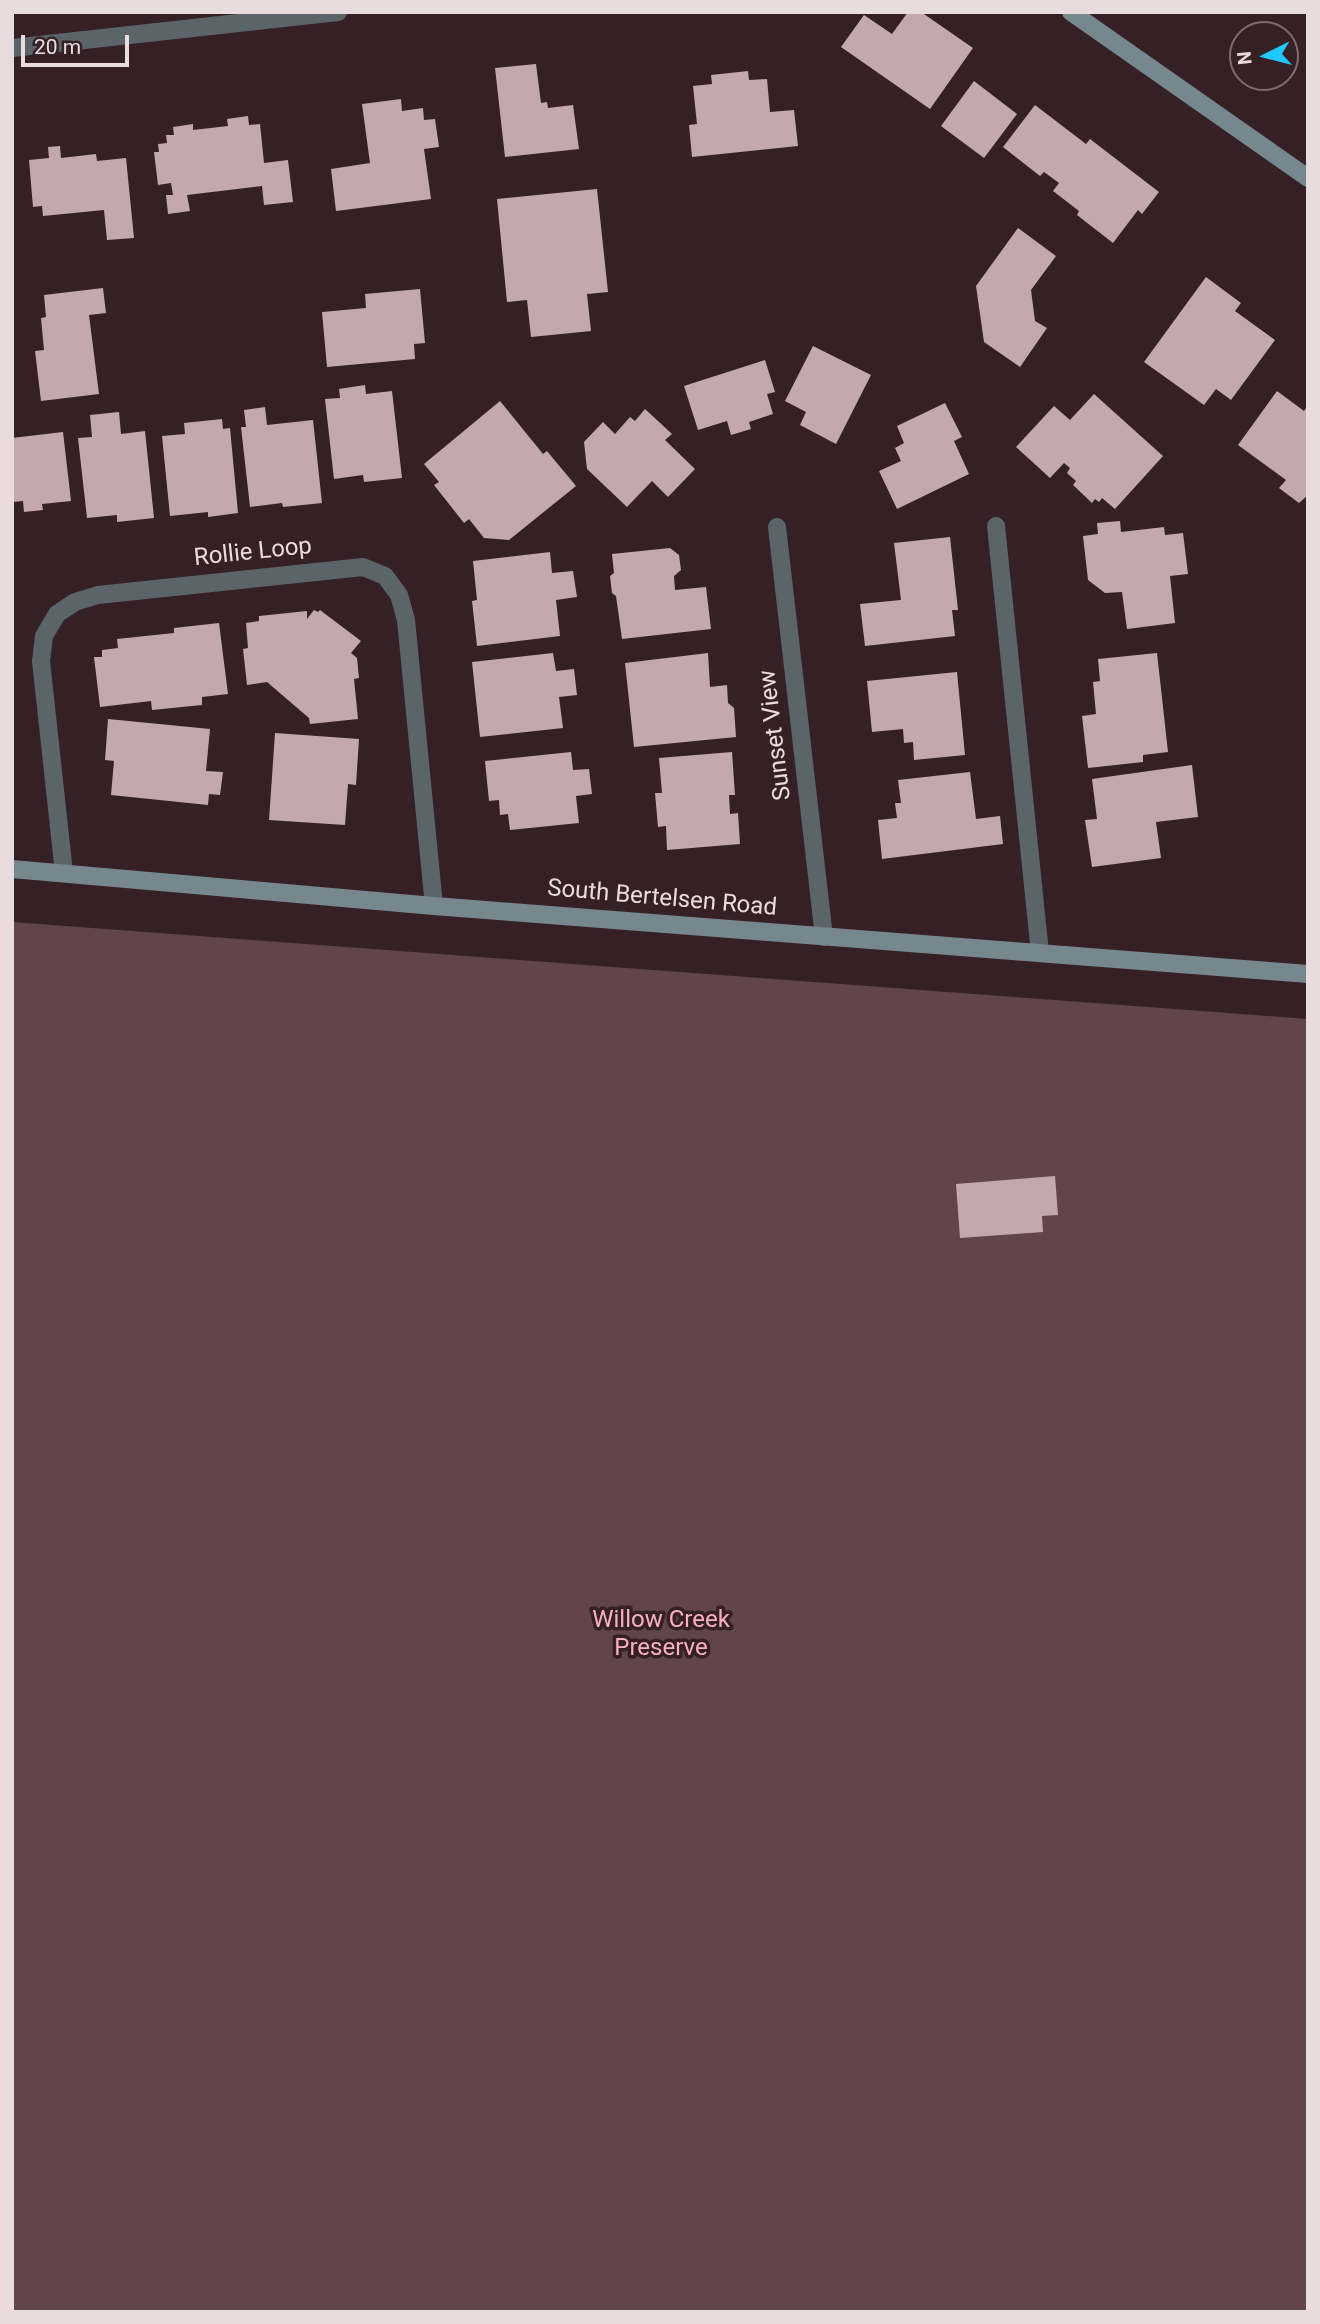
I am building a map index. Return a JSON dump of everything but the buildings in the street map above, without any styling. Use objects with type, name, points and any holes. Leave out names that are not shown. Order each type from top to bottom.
[{"type":"main road","points":[[1071,12],[1308,178]]},
{"type":"main road","name":"South Bertelsen Road","points":[[12,869],[435,906],[1308,974]]},
{"type":"street","points":[[12,48],[338,12]]},
{"type":"street","points":[[996,526],[1040,953]]},
{"type":"street","name":"Sunset View","points":[[777,527],[824,937]]},
{"type":"street","name":"Rollie Loop","points":[[64,873],[41,661],[44,636],[57,614],[75,602],[98,595],[363,567],[385,576],[399,595],[406,620],[435,906]]},
{"type":"green space","name":"Willow Creek Preserve","points":[[12,922],[1308,1019],[1308,2312],[12,2312]]}]
